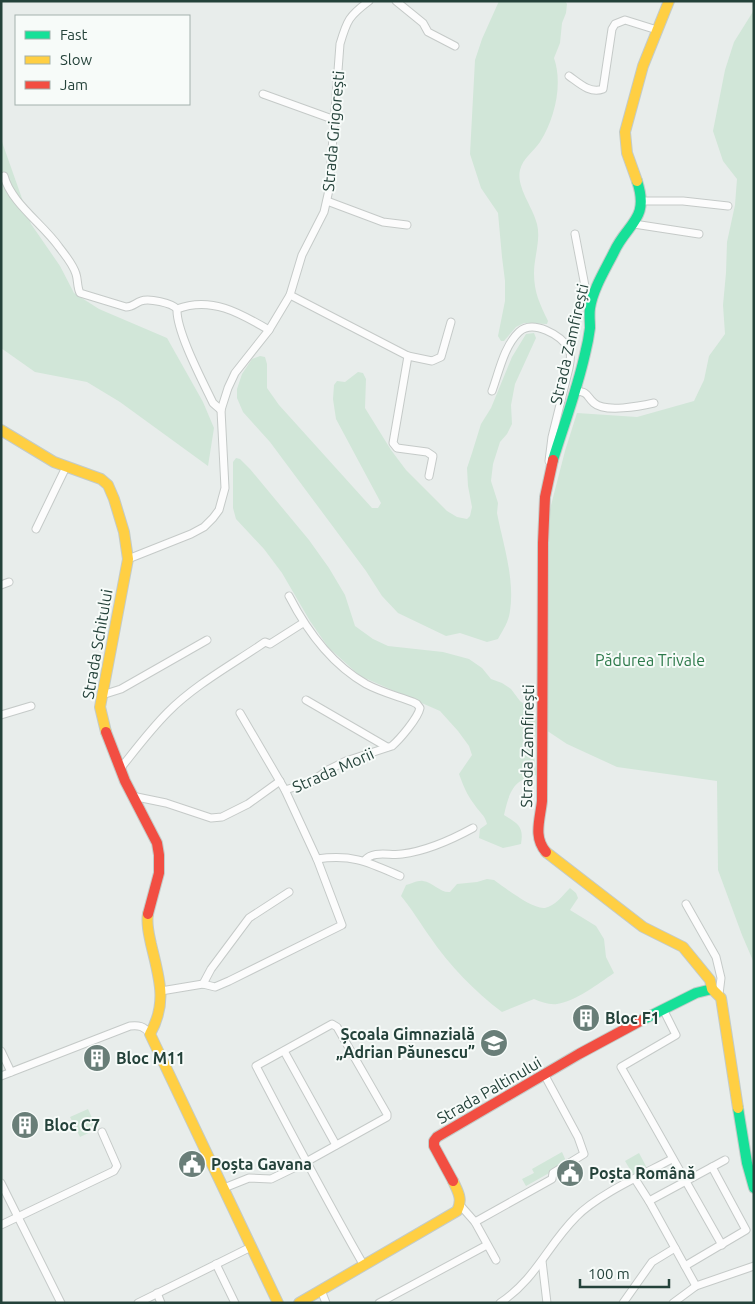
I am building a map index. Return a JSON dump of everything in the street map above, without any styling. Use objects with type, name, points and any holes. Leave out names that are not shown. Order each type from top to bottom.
[{"type":"street","name":"Strada Grigorești","points":[[128,559],[204,527],[219,510],[225,488],[221,410],[235,372],[268,330],[290,296],[302,255],[324,212],[329,190],[340,44],[346,25],[353,14],[369,1]]},
{"type":"street","points":[[396,1],[423,23],[428,32],[455,46]]},
{"type":"street","points":[[669,1],[643,66],[624,132],[627,153],[639,187],[641,200],[682,201],[728,206]]},
{"type":"street","points":[[569,76],[582,86],[593,90],[603,90],[612,29],[615,24],[624,20],[658,30]]},
{"type":"street","points":[[263,94],[334,120]]},
{"type":"street","points":[[4,176],[9,190],[38,221],[62,251],[75,272],[80,293],[126,307],[145,300],[166,303],[177,309]]},
{"type":"street","name":"Strada Zamfirești","points":[[641,200],[640,212],[632,227],[617,245],[593,296],[586,352],[576,391],[550,472],[545,497],[543,542],[542,801],[538,838],[540,845],[568,869],[643,927],[683,947],[710,980],[715,992],[723,1002],[747,1163],[754,1188]]},
{"type":"street","points":[[327,201],[383,222],[407,225]]},
{"type":"street","points":[[632,227],[699,234]]},
{"type":"street","points":[[575,234],[590,310]]},
{"type":"street","points":[[290,296],[408,356],[432,361],[441,357],[451,322]]},
{"type":"street","points":[[177,309],[197,304],[211,304],[250,319],[268,330]]},
{"type":"street","points":[[177,309],[182,334],[204,385],[213,403],[221,410]]},
{"type":"street","points":[[492,391],[505,354],[514,338],[526,327],[536,326],[547,330],[569,349],[571,356],[569,368],[552,437],[549,460],[550,472]]},
{"type":"street","points":[[408,356],[393,442],[397,448],[432,454],[429,476]]},
{"type":"street","points":[[576,391],[583,391],[589,394],[594,403],[600,406],[637,407],[654,403]]},
{"type":"street","name":"Strada Schitului","points":[[1,430],[43,457],[66,468],[96,477],[108,485],[124,532],[128,559],[100,707],[102,720],[120,769],[156,841],[160,855],[160,868],[147,927],[161,991],[160,1014],[150,1034]]},
{"type":"street","points":[[36,529],[66,468]]},
{"type":"street","points":[[1,585],[9,582]]},
{"type":"street","points":[[120,769],[141,741],[163,717],[194,690],[266,642],[270,644],[303,623],[289,596]]},
{"type":"street","name":"Strada Morii","points":[[286,790],[311,782],[328,770],[346,761],[387,747],[398,741],[420,708],[413,702],[384,692],[356,678],[324,649],[303,623]]},
{"type":"street","points":[[102,695],[122,689],[207,640]]},
{"type":"street","points":[[306,700],[387,747]]},
{"type":"street","points":[[1,715],[31,706]]},
{"type":"street","points":[[161,991],[204,984],[215,987],[342,925],[317,859],[286,790],[240,713]]},
{"type":"street","name":"Strada Morii","points":[[132,796],[166,803],[211,818],[222,817],[248,804],[280,781]]},
{"type":"street","points":[[365,860],[374,854],[388,855],[414,852],[451,840],[473,828]]},
{"type":"street","points":[[317,859],[337,856],[365,860],[400,876]]},
{"type":"street","points":[[204,984],[211,969],[249,918],[289,892]]},
{"type":"street","points":[[686,904],[716,957],[721,978],[715,992]]},
{"type":"street","name":"Strada Paltinului","points":[[460,1205],[460,1195],[434,1146],[434,1140],[544,1074],[663,1009],[703,989],[707,988],[715,992]]},
{"type":"street","points":[[663,1009],[676,1035],[621,1067],[722,1245]]},
{"type":"street","points":[[224,1188],[249,1178],[271,1179],[306,1162],[384,1119],[387,1114],[337,1027],[332,1024],[256,1066],[306,1162],[363,1264]]},
{"type":"street","points":[[1,1076],[130,1026],[139,1025],[146,1028],[278,1303]]},
{"type":"street","points":[[1,1051],[12,1072]]},
{"type":"street","points":[[284,1051],[336,1145]]},
{"type":"street","points":[[475,1222],[552,1179],[554,1173],[584,1154],[578,1137],[544,1074]]},
{"type":"street","points":[[1,1225],[114,1171],[117,1166],[102,1132]]},
{"type":"street","points":[[500,1303],[525,1283],[577,1215],[595,1202],[672,1159]]},
{"type":"street","points":[[649,1200],[725,1160]]},
{"type":"street","points":[[685,1266],[746,1230],[712,1167]]},
{"type":"street","points":[[635,1179],[649,1200],[696,1286]]},
{"type":"street","points":[[1,1183],[61,1303]]},
{"type":"street","points":[[299,1303],[363,1264],[451,1215],[457,1211],[460,1205],[475,1222],[496,1260]]},
{"type":"street","points":[[378,1303],[488,1245]]},
{"type":"street","points":[[138,1303],[251,1247]]},
{"type":"street","points":[[623,1303],[652,1262],[675,1248]]},
{"type":"street","points":[[542,1262],[547,1303]]},
{"type":"street","points":[[216,1264],[235,1303]]},
{"type":"street","points":[[676,1302],[696,1286],[754,1267]]},
{"type":"street","points":[[321,1290],[326,1303]]},
{"type":"street","points":[[157,1293],[162,1303]]},
{"type":"green space","points":[[499,1],[565,1],[567,4],[562,23],[560,43],[554,58],[558,79],[553,112],[540,142],[521,166],[519,177],[537,224],[538,236],[534,280],[538,298],[548,321],[547,324],[524,323],[516,327],[504,341],[501,341],[498,336],[505,301],[505,281],[498,213],[481,188],[470,154],[475,60]]},
{"type":"green space","name":"Pădurea Trivale","points":[[754,10],[754,963],[718,870],[717,781],[617,767],[567,744],[546,730],[548,517],[577,413],[637,417],[694,401],[704,380],[709,356],[725,334],[723,305],[727,242],[735,205],[737,179],[723,161],[713,131],[725,70],[734,42]]},
{"type":"green space","points":[[1,139],[31,224],[60,266],[74,293],[99,309],[167,338],[203,402],[214,428],[208,466],[120,402],[87,382],[35,372],[1,348]]},
{"type":"green space","points":[[534,333],[536,338],[515,384],[511,405],[512,424],[500,442],[493,464],[491,481],[498,503],[497,513],[510,574],[511,599],[506,625],[498,639],[487,642],[460,633],[446,636],[398,613],[382,596],[366,571],[270,442],[243,412],[237,398],[237,389],[242,374],[252,359],[260,356],[265,357],[267,364],[267,388],[279,405],[372,508],[378,508],[381,503],[336,419],[333,399],[334,385],[337,381],[345,382],[358,372],[363,373],[366,379],[365,408],[391,450],[406,470],[447,511],[457,517],[467,519],[470,516],[472,507],[467,468],[481,424],[491,408],[512,357],[526,334]]},
{"type":"green space","points":[[236,458],[240,459],[250,469],[309,540],[329,568],[345,595],[355,626],[373,639],[388,646],[443,652],[469,659],[482,668],[491,679],[511,689],[520,701],[531,709],[537,720],[534,756],[537,775],[522,780],[513,788],[504,815],[521,829],[521,844],[503,848],[479,838],[480,829],[487,824],[469,797],[459,774],[472,755],[469,746],[440,711],[360,676],[328,647],[310,621],[282,573],[264,549],[236,519],[233,508],[233,462]]},
{"type":"green space","points":[[487,879],[494,880],[519,897],[540,908],[552,905],[570,888],[576,893],[578,898],[570,910],[596,926],[604,939],[606,957],[614,973],[587,991],[564,1002],[551,1004],[534,999],[502,1012],[482,996],[454,968],[401,896],[406,885],[419,881],[427,882],[443,891],[450,892],[457,884]]},
{"type":"green space","points":[[88,1109],[97,1129],[80,1137],[70,1117]]},
{"type":"green space","points":[[562,1152],[566,1161],[526,1186],[522,1179],[534,1173],[532,1169]]},
{"type":"green space","points":[[639,1153],[647,1168],[634,1176],[625,1161]]},
{"type":"traffic: fast","points":[[553,460],[582,367],[590,328],[590,308],[594,294],[619,242],[639,213],[641,204],[637,181]]},
{"type":"traffic: fast","points":[[642,1020],[696,993],[712,989]]},
{"type":"traffic: fast","points":[[738,1108],[747,1163],[754,1188]]},
{"type":"traffic: slow","points":[[637,181],[627,153],[625,132],[643,66],[669,1]]},
{"type":"traffic: slow","points":[[1,430],[54,462],[101,479],[108,485],[114,499],[124,532],[128,559],[100,707],[106,732]]},
{"type":"traffic: slow","points":[[546,852],[643,927],[683,947],[710,980],[712,989],[721,998],[738,1108]]},
{"type":"traffic: slow","points":[[148,914],[148,929],[160,990],[159,1011],[150,1034],[278,1303]]},
{"type":"traffic: slow","points":[[299,1303],[457,1211],[460,1199],[453,1181]]},
{"type":"traffic: jam","points":[[546,852],[538,834],[542,801],[543,543],[545,497],[553,460]]},
{"type":"traffic: jam","points":[[106,732],[125,781],[157,843],[159,873],[148,914]]},
{"type":"traffic: jam","points":[[453,1181],[434,1146],[434,1141],[437,1137],[579,1054],[642,1020]]},
{"type":"place","name":"Bloc F1","points":[[586,1018]]},
{"type":"place","name":"Școala Gimnazială „Adrian Păunescu”","points":[[494,1043]]},
{"type":"place","name":"Bloc M11","points":[[97,1058]]},
{"type":"place","name":"Bloc C7","points":[[25,1125]]},
{"type":"place","name":"Poșta Gavana","points":[[192,1164]]},
{"type":"place","name":"Poșta Română","points":[[570,1173]]}]
